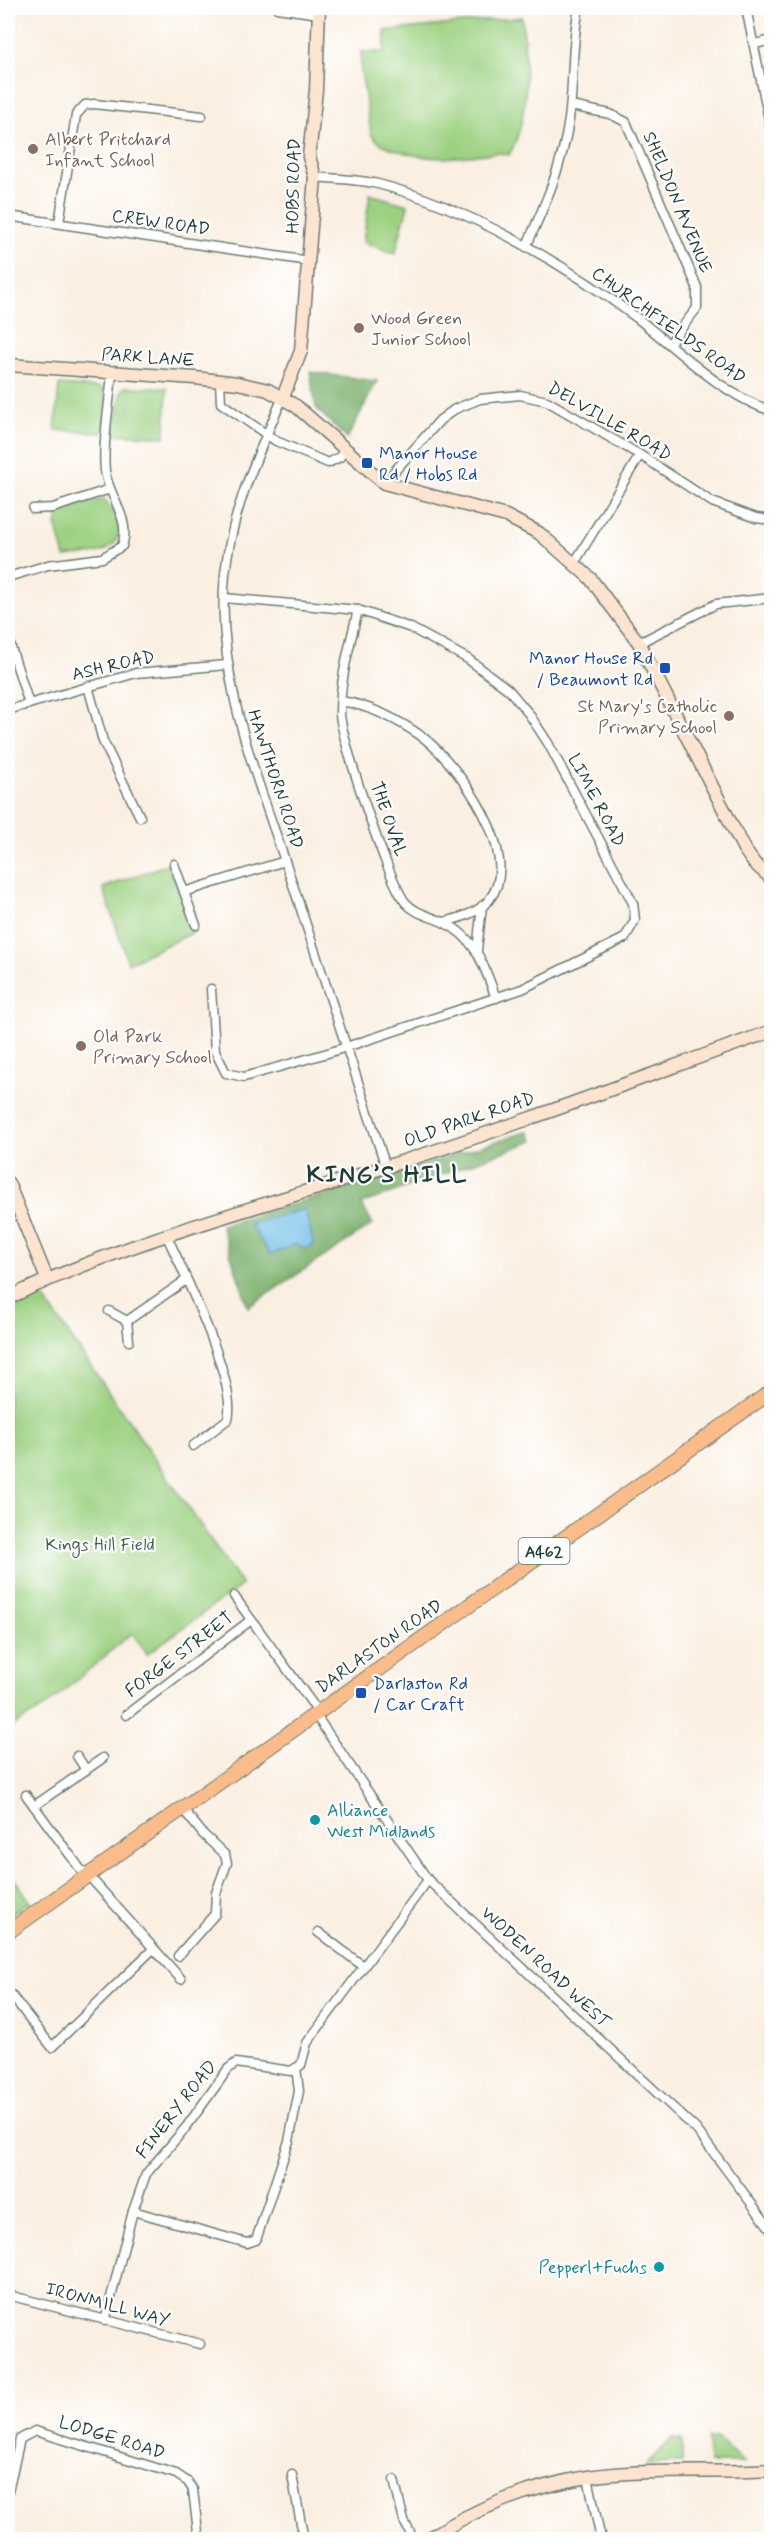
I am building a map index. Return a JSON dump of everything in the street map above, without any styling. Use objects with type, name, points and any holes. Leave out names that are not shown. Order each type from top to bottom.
[{"type":"main road","name":"DARLASTON ROAD","points":[[8,1932],[771,1391]]},
{"type":"street","points":[[277,8],[319,11]]},
{"type":"street","points":[[526,247],[558,170],[570,106],[574,31],[579,8]]},
{"type":"street","points":[[746,8],[755,44],[771,134]]},
{"type":"street","name":"HOBS ROAD","points":[[283,397],[301,351],[315,177],[309,157],[319,11]]},
{"type":"street","points":[[755,44],[771,40]]},
{"type":"street","points":[[59,224],[76,115],[80,109],[94,104],[202,116]]},
{"type":"street","name":"SHELDON AVENUE","points":[[570,106],[610,114],[626,122],[697,287],[697,308],[669,343]]},
{"type":"street","name":"CHURCHFIELDS ROAD","points":[[315,177],[378,184],[406,193],[471,219],[526,247],[603,293],[737,396],[771,411]]},
{"type":"street","name":"CREW ROAD","points":[[8,216],[309,261]]},
{"type":"street","name":"PARK LANE","points":[[8,365],[220,381],[252,386],[283,397]]},
{"type":"street","points":[[8,578],[48,565],[102,558],[122,546],[125,532],[121,513],[110,489],[105,468],[112,373]]},
{"type":"street","points":[[220,381],[221,403],[276,441],[328,463],[334,461],[344,450]]},
{"type":"street","name":"DELVILLE ROAD","points":[[384,483],[409,453],[449,413],[473,401],[495,396],[520,395],[547,401],[640,455],[712,502],[756,518],[771,520]]},
{"type":"street","points":[[283,397],[384,483],[506,516],[539,533],[575,562],[603,593],[639,643],[744,849],[754,863],[771,879]]},
{"type":"street","name":"HAWTHORN ROAD","points":[[283,397],[249,472],[230,541],[224,598],[228,665],[240,722],[386,1167]]},
{"type":"street","points":[[575,562],[640,455]]},
{"type":"street","points":[[33,509],[53,508],[110,489]]},
{"type":"street","name":"LIME ROAD","points":[[211,989],[215,1051],[226,1073],[244,1077],[346,1047],[496,998],[550,977],[625,938],[635,920],[633,903],[548,742],[509,690],[468,659],[429,636],[358,610],[224,598]]},
{"type":"street","points":[[639,643],[716,604],[771,598]]},
{"type":"street","name":"THE OVAL","points":[[358,610],[344,672],[340,716],[346,747],[394,882],[410,907],[444,922],[467,938],[477,950],[496,998]]},
{"type":"street","points":[[8,638],[29,704]]},
{"type":"street","name":"ASH ROAD","points":[[8,710],[87,686],[148,671],[228,665]]},
{"type":"street","points":[[87,686],[104,741],[140,817]]},
{"type":"street","points":[[341,701],[378,711],[423,738],[452,766],[473,794],[499,854],[496,885],[488,901],[482,906],[466,916],[444,922]]},
{"type":"street","points":[[184,892],[285,861]]},
{"type":"street","points":[[174,864],[196,925]]},
{"type":"street","points":[[477,950],[482,906]]},
{"type":"street","name":"OLD PARK ROAD","points":[[8,1298],[109,1253],[386,1167],[771,1031]]},
{"type":"street","points":[[8,1183],[47,1279]]},
{"type":"street","points":[[166,1234],[207,1326],[230,1400],[228,1419],[193,1446]]},
{"type":"street","points":[[127,1322],[186,1280]]},
{"type":"street","points":[[109,1311],[127,1322]]},
{"type":"street","points":[[127,1322],[129,1341]]},
{"type":"street","name":"FORGE STREET","points":[[234,1596],[317,1713]]},
{"type":"street","name":"FORGE STREET","points":[[126,1715],[251,1620]]},
{"type":"street","name":"WODEN ROAD WEST","points":[[317,1713],[428,1880],[696,2129],[771,2231]]},
{"type":"street","points":[[77,1756],[86,1770]]},
{"type":"street","points":[[34,1806],[103,1758]]},
{"type":"street","points":[[26,1795],[81,1870],[181,1979]]},
{"type":"street","points":[[178,1956],[215,1914],[216,1893],[228,1863],[225,1855],[203,1834],[182,1808]]},
{"type":"street","points":[[133,2211],[247,2243],[259,2236],[289,2141],[299,2091],[296,2068],[301,2065],[307,2043],[428,1880]]},
{"type":"street","points":[[318,1932],[363,1966]]},
{"type":"street","points":[[8,1991],[52,2047],[153,1948]]},
{"type":"street","name":"FINERY ROAD","points":[[105,2321],[133,2211],[146,2174],[187,2126],[228,2069],[236,2063],[280,2070],[296,2068]]},
{"type":"street","name":"IRONMILL WAY","points":[[8,2295],[200,2344]]},
{"type":"street","name":"LODGE ROAD","points":[[8,2491],[20,2439],[35,2431],[176,2474],[188,2482],[193,2490],[199,2540]]},
{"type":"street","points":[[427,2540],[471,2513],[497,2503],[588,2477],[771,2470]]},
{"type":"street","points":[[292,2475],[304,2540]]},
{"type":"street","points":[[588,2477],[601,2540]]},
{"type":"street","points":[[394,2480],[404,2521],[414,2540]]},
{"type":"green space","points":[[522,17],[526,87],[521,122],[509,155],[498,153],[434,158],[409,154],[387,147],[373,137],[361,70],[361,52],[384,52],[385,31]]},
{"type":"green space","points":[[370,194],[408,205],[395,254],[363,242]]},
{"type":"green space","points":[[310,372],[377,381],[347,439],[316,408]]},
{"type":"green space","points":[[59,385],[101,388],[106,394],[104,433],[55,430]]},
{"type":"green space","points":[[124,387],[167,388],[165,437],[114,434]]},
{"type":"green space","points":[[104,499],[117,519],[116,540],[103,551],[65,557],[56,524],[59,509]]},
{"type":"green space","points":[[168,864],[194,932],[128,963],[103,888]]},
{"type":"green space","points":[[529,1131],[533,1141],[361,1204],[373,1224],[248,1307],[221,1225],[352,1187]]},
{"type":"green space","name":"Kings Hill Field","points":[[41,1294],[242,1585],[147,1654],[132,1633],[45,1707],[8,1729],[8,1313]]},
{"type":"green space","points":[[8,1870],[30,1901],[8,1917]]},
{"type":"green space","points":[[708,2438],[717,2438],[744,2463],[709,2463]]},
{"type":"green space","points":[[672,2439],[682,2440],[682,2463],[646,2464]]},
{"type":"water","points":[[305,1209],[314,1245],[306,1249],[295,1244],[271,1255],[249,1224]]},
{"type":"place","name":"Albert Pritchard Infant School","points":[[33,149]]},
{"type":"place","name":"Wood Green Junior School","points":[[359,328]]},
{"type":"place","name":"Manor House Rd / Hobs Rd","points":[[367,463]]},
{"type":"place","name":"Manor House Rd / Beaumont Rd","points":[[665,668]]},
{"type":"place","name":"St Mary's Catholic Primary School","points":[[729,716]]},
{"type":"place","name":"Old Park Primary School","points":[[81,1046]]},
{"type":"place","name":"Darlaston Rd / Car Craft","points":[[361,1693]]},
{"type":"place","name":"Alliance West Midlands","points":[[315,1820]]},
{"type":"place","name":"Pepperl+Fuchs","points":[[659,2267]]},
{"type":"district","name":"KING’S HILL","points":[[387,1174]]}]
